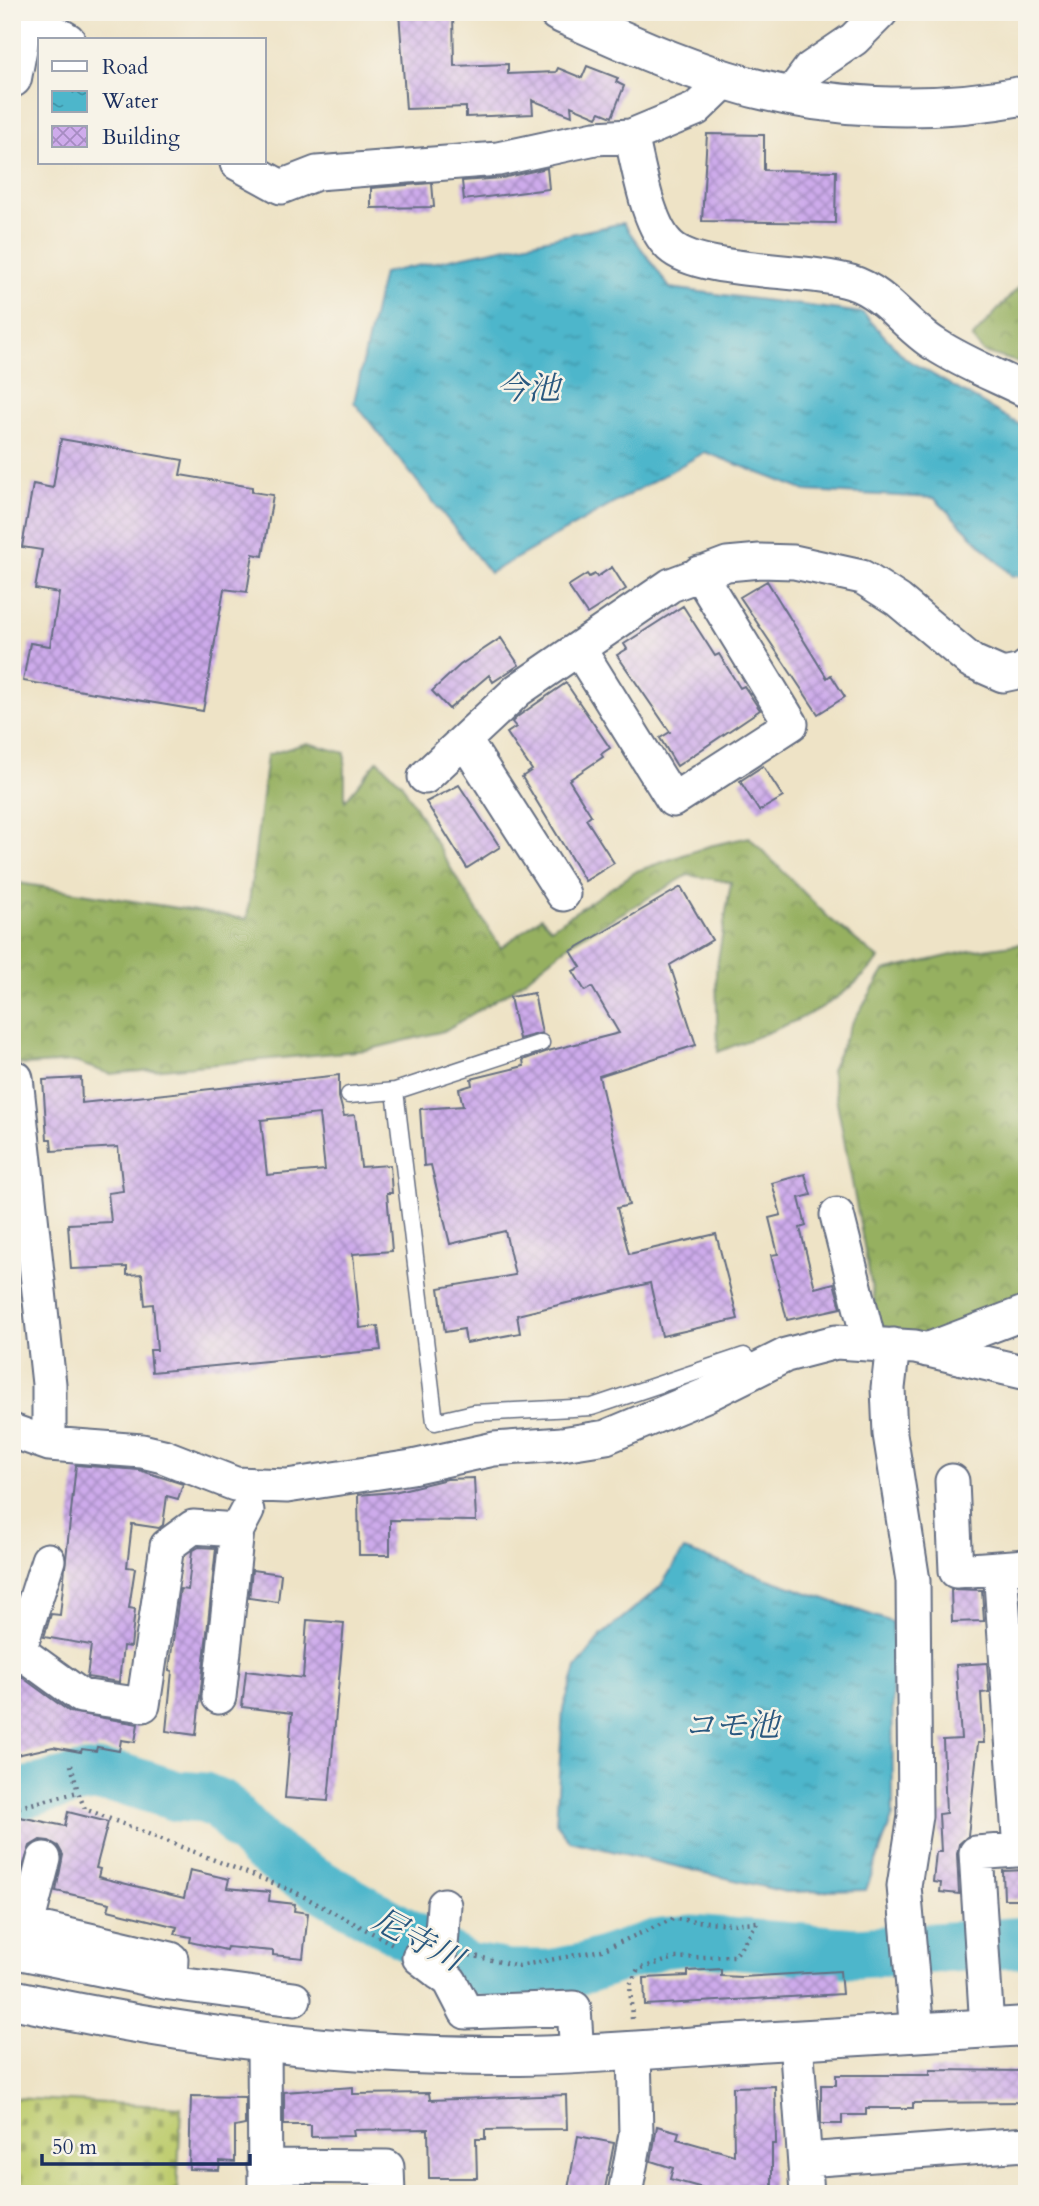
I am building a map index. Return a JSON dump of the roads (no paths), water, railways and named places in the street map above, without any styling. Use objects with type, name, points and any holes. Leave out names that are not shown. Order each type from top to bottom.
[{"type":"street","points":[[558,12],[674,62],[789,97],[879,104],[931,104],[992,102],[1027,95]]},
{"type":"street","points":[[789,97],[810,69],[854,39],[881,12]]},
{"type":"street","points":[[12,78],[19,13],[64,38]]},
{"type":"street","points":[[239,164],[281,187],[317,173],[498,159],[596,138],[631,136],[696,109],[726,80]]},
{"type":"street","points":[[631,136],[654,223],[669,246],[688,257],[719,264],[816,273],[854,283],[889,303],[914,329],[936,346],[1027,391]]},
{"type":"street","points":[[425,777],[518,691],[671,585],[727,564],[794,562],[862,577],[898,600],[971,661],[1003,675],[1022,671],[1027,667]]},
{"type":"street","points":[[579,649],[673,800],[791,724],[699,573]]},
{"type":"street","points":[[465,741],[563,894]]},
{"type":"street","points":[[12,1077],[16,1078],[47,1370],[50,1444]]},
{"type":"street","points":[[837,1215],[881,1343],[888,1388],[890,1434],[913,1581],[915,1815],[904,1885],[917,2032]]},
{"type":"street","points":[[927,1350],[1027,1312]]},
{"type":"street","points":[[12,1431],[50,1444],[142,1451],[163,1456],[235,1484],[260,1487],[351,1477],[494,1449],[562,1444],[606,1437],[706,1395],[756,1369],[813,1345],[881,1343],[927,1350],[1027,1373]]},
{"type":"street","points":[[952,1481],[956,1571],[1013,1567],[1023,1849],[976,1853],[987,2028]]},
{"type":"street","points":[[219,1697],[237,1530],[260,1487]]},
{"type":"street","points":[[48,1560],[19,1650],[80,1696],[144,1705],[167,1546],[192,1527],[237,1530]]},
{"type":"street","points":[[44,1859],[17,1933],[170,1983],[294,1999]]},
{"type":"street","points":[[444,1905],[433,1957],[450,1981],[466,2012],[574,2008],[577,2055]]},
{"type":"street","points":[[12,1998],[130,2023],[264,2042],[397,2053],[577,2055],[1027,2026]]},
{"type":"street","points":[[796,2040],[807,2194]]},
{"type":"street","points":[[264,2042],[265,2180],[387,2167],[388,2194]]},
{"type":"street","points":[[625,2194],[636,2134],[634,2052]]},
{"type":"street","points":[[805,2160],[1027,2144]]},
{"type":"lane","points":[[349,1095],[395,1091],[541,1043]]},
{"type":"lane","points":[[395,1091],[435,1422],[474,1413],[592,1407],[744,1356],[756,1369]]},
{"type":"water","name":"今池","points":[[623,223],[670,288],[863,313],[906,359],[1027,429],[1027,576],[1012,576],[934,498],[806,491],[705,452],[490,573],[354,402],[383,273]]},
{"type":"water","name":"コモ池","points":[[684,1550],[892,1622],[893,1815],[866,1890],[785,1892],[570,1841],[556,1823],[563,1709],[576,1668],[602,1635],[660,1587]]},
{"type":"waterway","name":"尼寺川","points":[[12,1796],[84,1778],[100,1777],[123,1779],[177,1796],[204,1798],[221,1805],[260,1846],[292,1869],[466,1968],[508,1975],[549,1975],[586,1968],[661,1943],[691,1940],[856,1953],[1027,1942]]}]
